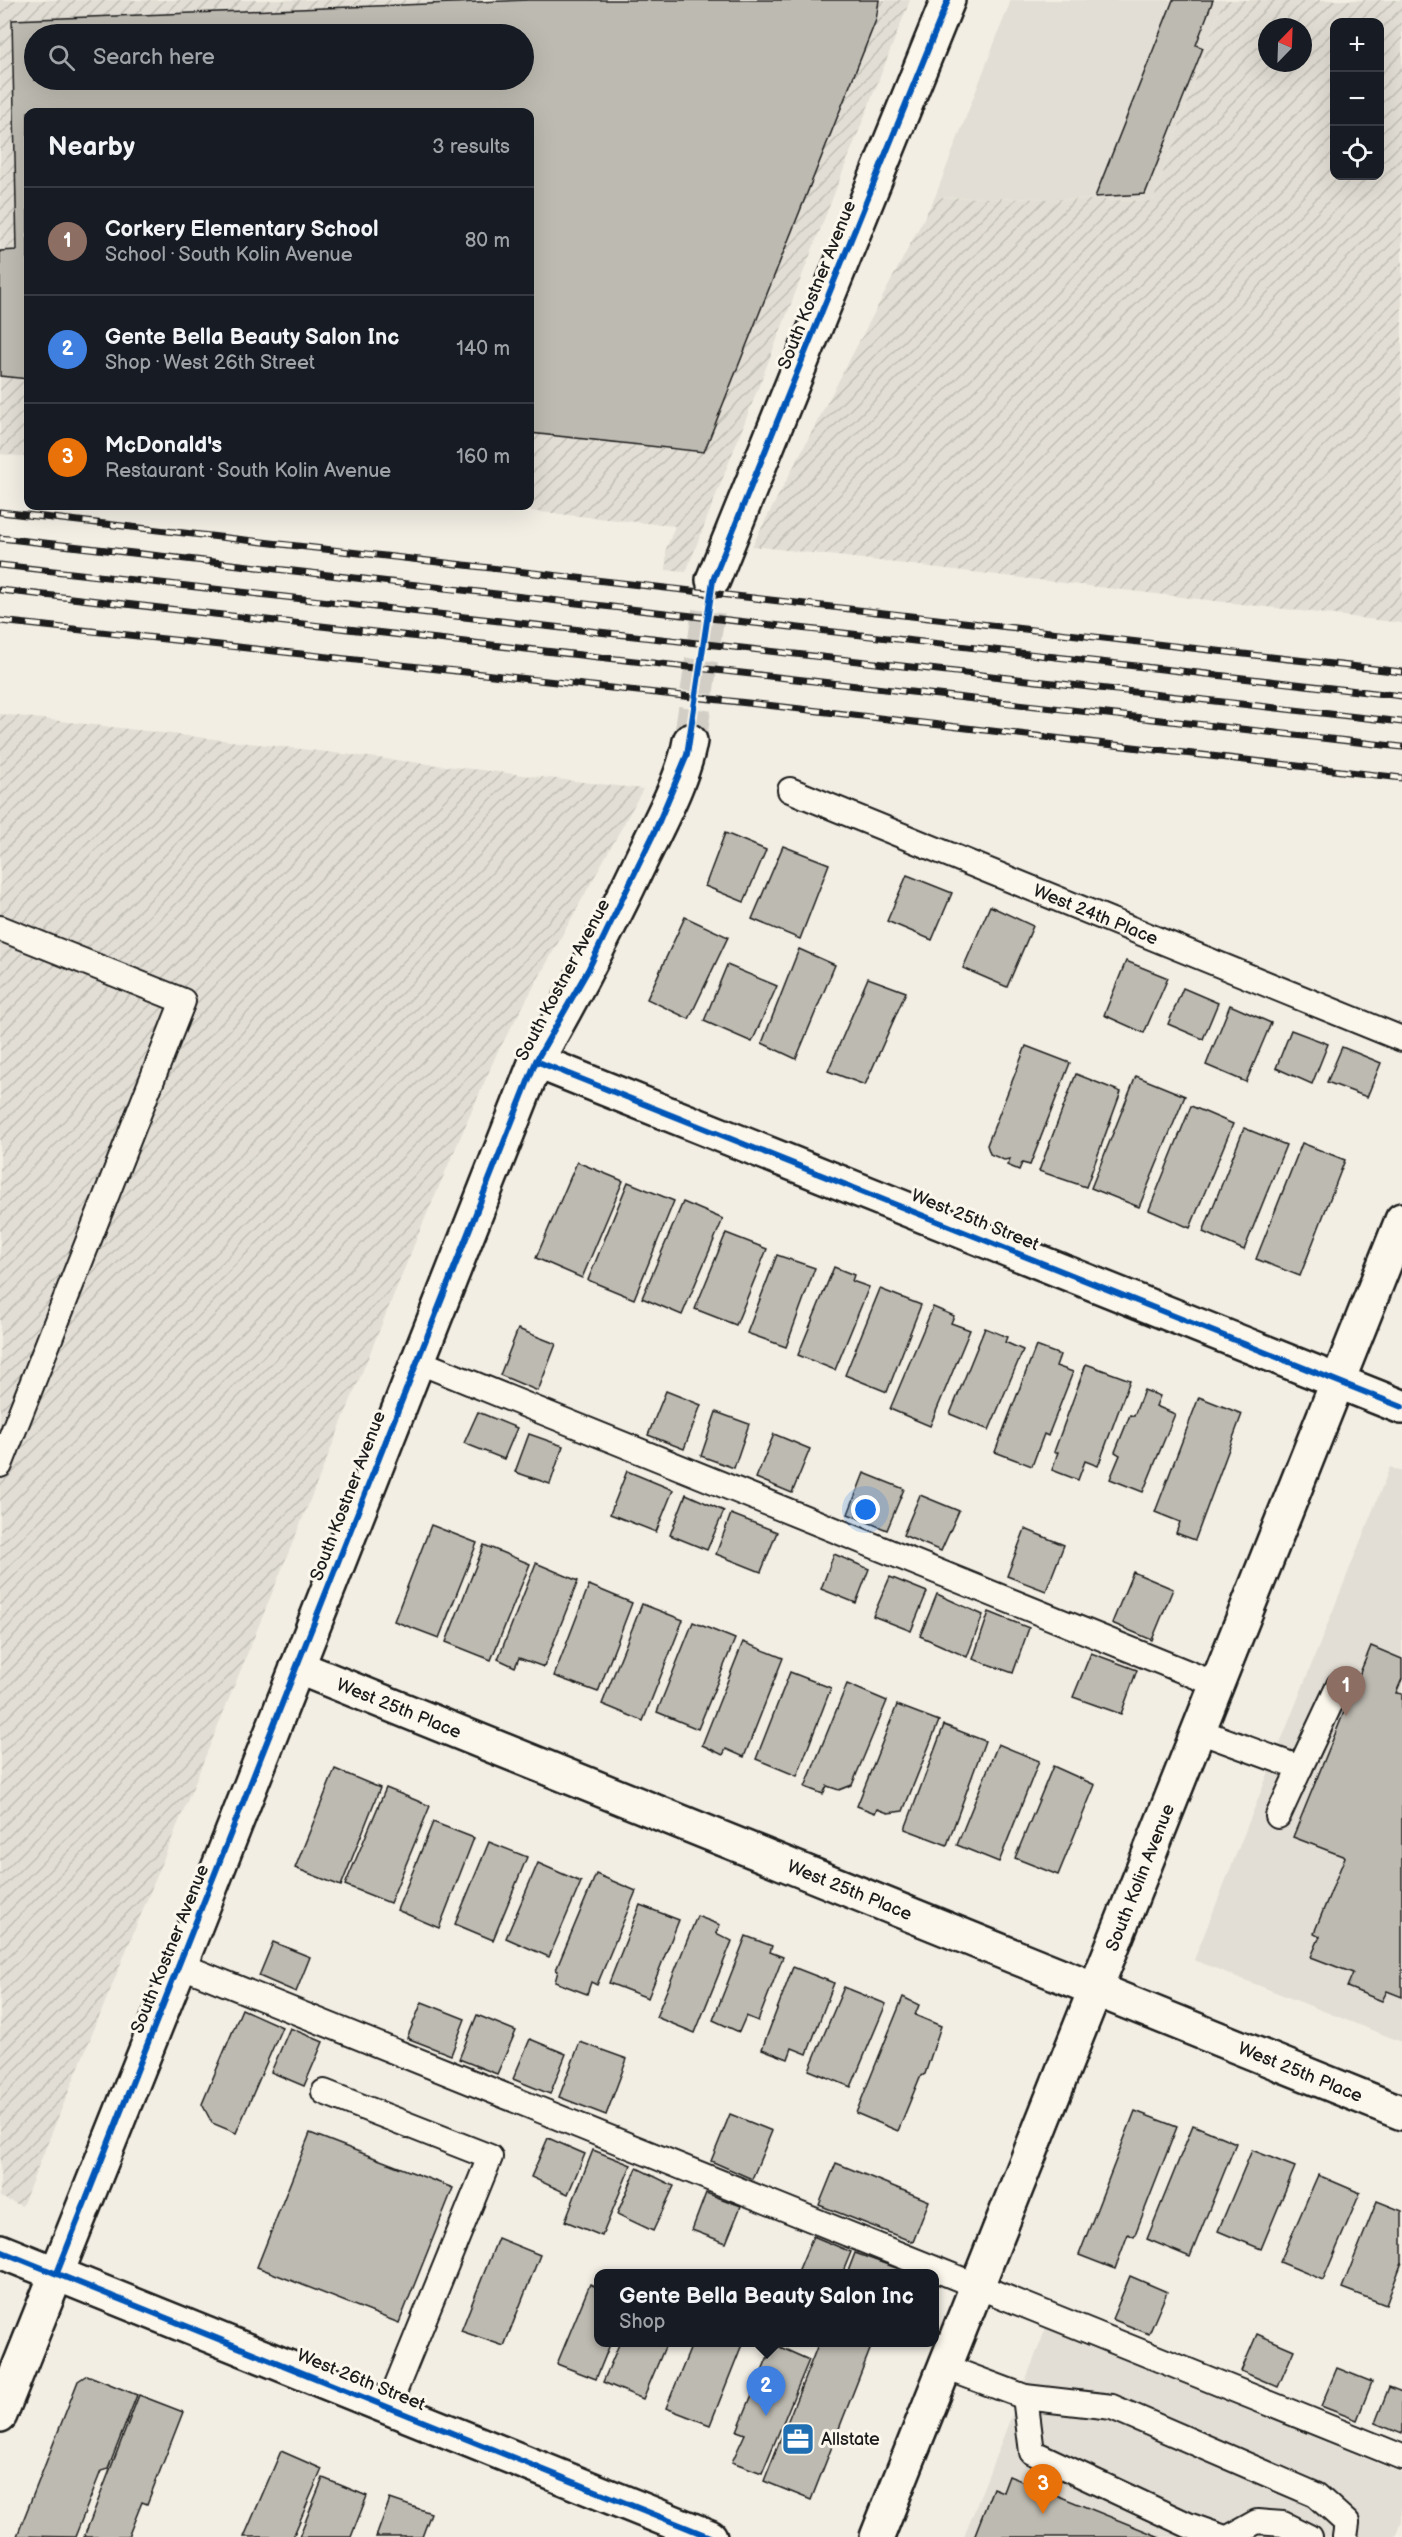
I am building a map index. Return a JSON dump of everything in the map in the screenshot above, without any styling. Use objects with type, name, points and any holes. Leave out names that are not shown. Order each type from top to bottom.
[{"type":"street","name":"South Kostner Avenue","points":[[713,580],[948,0]]},
{"type":"street","name":"South Kostner Avenue","points":[[0,2415],[536,1061],[609,928],[655,831],[687,755],[690,741]]},
{"type":"street","name":"West 25th Street","points":[[536,1061],[1402,1407]]},
{"type":"street","name":"South Kolin Avenue","points":[[877,2537],[1402,1220]]},
{"type":"street","name":"West 25th Place","points":[[297,1667],[1402,2113]]},
{"type":"street","name":"West 26th Street","points":[[0,2251],[710,2537]]},
{"type":"lane","name":"West 24th Place","points":[[790,790],[1402,1040]]},
{"type":"lane","points":[[0,928],[183,1001],[0,1465]]},
{"type":"lane","points":[[417,1361],[1218,1685]]},
{"type":"lane","points":[[1278,1816],[1339,1685]]},
{"type":"lane","points":[[1199,1731],[1300,1768]]},
{"type":"lane","points":[[180,1965],[936,2269]]},
{"type":"lane","points":[[324,2092],[490,2157],[388,2407]]},
{"type":"lane","points":[[939,2270],[1402,2457]]},
{"type":"lane","points":[[945,2367],[1025,2397],[1112,2407],[1316,2495],[1347,2523],[1345,2537]]},
{"type":"lane","points":[[1025,2397],[1032,2452],[1188,2524],[1222,2537]]},
{"type":"lane","points":[[1230,2537],[1257,2522],[1283,2524],[1309,2537]]},
{"type":"shaded area","points":[[0,0],[910,0],[686,572],[666,570],[666,549],[675,526],[520,510],[534,510],[534,108],[24,108],[24,457],[0,454]]},
{"type":"shaded area","points":[[1011,0],[1223,0],[1153,201],[935,197]]},
{"type":"shaded area","points":[[1223,0],[1402,0],[1402,623],[752,546],[935,197],[1153,201]]},
{"type":"shaded area","points":[[0,714],[643,789],[497,1053],[423,1223],[22,2206],[0,2197]]},
{"type":"shaded area","points":[[1390,1467],[1402,1472],[1402,2042],[1194,1960]]},
{"type":"shaded area","points":[[1046,2328],[1402,2473],[1402,2522],[1396,2537],[964,2537]]},
{"type":"building","points":[[529,0],[879,0],[876,20],[704,452],[534,433],[534,108],[24,108],[24,379],[0,376],[0,251],[17,250],[12,20]]},
{"type":"building","points":[[1173,0],[1213,0],[1196,45],[1203,48],[1145,194],[1095,197]]},
{"type":"building","points":[[725,833],[766,850],[744,902],[705,886]]},
{"type":"building","points":[[783,846],[829,864],[800,939],[752,919]]},
{"type":"building","points":[[907,875],[952,893],[932,940],[887,921]]},
{"type":"building","points":[[990,906],[1033,926],[1007,987],[963,968]]},
{"type":"building","points":[[685,917],[728,937],[689,1019],[647,999]]},
{"type":"building","points":[[799,949],[835,965],[796,1059],[762,1043]]},
{"type":"building","points":[[1126,961],[1168,978],[1144,1033],[1104,1015]]},
{"type":"building","points":[[727,965],[777,986],[752,1042],[704,1021]]},
{"type":"building","points":[[868,978],[906,992],[865,1085],[828,1071]]},
{"type":"building","points":[[1183,988],[1218,1003],[1203,1039],[1168,1024]]},
{"type":"building","points":[[1230,1005],[1271,1023],[1246,1082],[1206,1065]]},
{"type":"building","points":[[1291,1030],[1328,1044],[1312,1084],[1276,1068]]},
{"type":"building","points":[[1026,1046],[1070,1063],[1030,1165],[1022,1163],[1019,1170],[1007,1165],[1010,1159],[1004,1160],[990,1154],[987,1145]]},
{"type":"building","points":[[1342,1047],[1381,1063],[1367,1097],[1327,1082]]},
{"type":"building","points":[[1076,1074],[1121,1092],[1086,1187],[1039,1171]]},
{"type":"building","points":[[1136,1076],[1185,1096],[1139,1207],[1091,1188]]},
{"type":"building","points":[[1191,1106],[1233,1124],[1190,1228],[1149,1210]]},
{"type":"building","points":[[1244,1128],[1286,1145],[1244,1250],[1203,1232]]},
{"type":"building","points":[[1302,1143],[1345,1160],[1300,1276],[1256,1259]]},
{"type":"building","points":[[577,1162],[623,1181],[582,1278],[536,1258]]},
{"type":"building","points":[[628,1182],[674,1201],[634,1299],[588,1280]]},
{"type":"building","points":[[683,1202],[723,1219],[682,1315],[642,1298]]},
{"type":"building","points":[[726,1233],[767,1249],[736,1325],[695,1309]]},
{"type":"building","points":[[777,1255],[815,1268],[786,1347],[747,1333]]},
{"type":"building","points":[[834,1267],[854,1275],[852,1281],[869,1287],[835,1370],[798,1355]]},
{"type":"building","points":[[880,1289],[921,1305],[887,1392],[845,1375]]},
{"type":"building","points":[[933,1307],[954,1316],[951,1323],[970,1330],[930,1426],[890,1409]]},
{"type":"building","points":[[985,1328],[1007,1337],[1005,1342],[1023,1350],[989,1430],[950,1414]]},
{"type":"building","points":[[518,1329],[556,1344],[538,1391],[500,1375]]},
{"type":"building","points":[[1036,1346],[1060,1355],[1056,1366],[1073,1372],[1048,1436],[1044,1434],[1032,1466],[995,1452]]},
{"type":"building","points":[[1086,1364],[1130,1380],[1098,1466],[1085,1461],[1078,1480],[1052,1470],[1058,1452],[1054,1452]]},
{"type":"building","points":[[1144,1390],[1160,1396],[1156,1406],[1175,1414],[1143,1492],[1110,1479],[1120,1455],[1115,1452],[1130,1415],[1134,1416]]},
{"type":"building","points":[[666,1391],[701,1405],[684,1449],[648,1435]]},
{"type":"building","points":[[1199,1397],[1242,1414],[1195,1540],[1176,1533],[1180,1522],[1155,1512]]},
{"type":"building","points":[[478,1412],[517,1428],[504,1459],[464,1443]]},
{"type":"building","points":[[716,1412],[749,1424],[734,1468],[701,1456]]},
{"type":"building","points":[[529,1434],[563,1446],[550,1484],[515,1472]]},
{"type":"building","points":[[774,1434],[810,1449],[792,1493],[756,1478]]},
{"type":"building","points":[[627,1471],[673,1490],[656,1532],[610,1514]]},
{"type":"building","points":[[864,1473],[904,1489],[887,1530],[848,1514]]},
{"type":"building","points":[[686,1494],[724,1511],[707,1550],[670,1535]]},
{"type":"building","points":[[920,1495],[959,1511],[941,1551],[903,1535]]},
{"type":"building","points":[[731,1514],[777,1532],[761,1572],[716,1554]]},
{"type":"building","points":[[431,1525],[477,1543],[439,1638],[394,1621]]},
{"type":"building","points":[[1025,1529],[1064,1545],[1046,1591],[1007,1576]]},
{"type":"building","points":[[484,1545],[530,1564],[491,1660],[446,1642]]},
{"type":"building","points":[[834,1554],[869,1569],[856,1603],[821,1589]]},
{"type":"building","points":[[536,1563],[578,1581],[544,1667],[519,1658],[515,1667],[498,1659]]},
{"type":"building","points":[[1133,1572],[1173,1589],[1152,1640],[1112,1623]]},
{"type":"building","points":[[890,1577],[927,1592],[911,1631],[873,1616]]},
{"type":"building","points":[[589,1585],[632,1603],[598,1692],[554,1676]]},
{"type":"building","points":[[937,1594],[983,1615],[967,1657],[920,1636]]},
{"type":"building","points":[[642,1604],[683,1620],[643,1721],[602,1704]]},
{"type":"building","points":[[989,1612],[1029,1628],[1013,1673],[973,1659]]},
{"type":"building","points":[[693,1622],[735,1639],[698,1729],[657,1712]]},
{"type":"building","points":[[743,1642],[783,1658],[744,1757],[726,1749],[723,1755],[702,1745]]},
{"type":"building","points":[[1371,1646],[1402,1659],[1402,1679],[1396,1693],[1402,1694],[1402,1997],[1387,1991],[1382,2001],[1347,1987],[1353,1973],[1311,1957],[1320,1936],[1314,1933],[1345,1857],[1293,1837]]},
{"type":"building","points":[[1091,1653],[1137,1670],[1121,1714],[1073,1697]]},
{"type":"building","points":[[790,1672],[831,1688],[797,1776],[756,1759]]},
{"type":"building","points":[[847,1684],[887,1701],[852,1785],[839,1790],[827,1786],[823,1794],[805,1787]]},
{"type":"building","points":[[897,1705],[939,1721],[903,1811],[888,1813],[877,1809],[875,1813],[857,1806]]},
{"type":"building","points":[[944,1725],[985,1741],[947,1845],[905,1829]]},
{"type":"building","points":[[998,1744],[1039,1761],[999,1862],[957,1845]]},
{"type":"building","points":[[1053,1766],[1095,1785],[1058,1875],[1015,1858]]},
{"type":"building","points":[[335,1769],[380,1788],[341,1886],[295,1868]]},
{"type":"building","points":[[386,1788],[430,1806],[390,1903],[345,1885]]},
{"type":"building","points":[[433,1822],[474,1838],[439,1928],[397,1910]]},
{"type":"building","points":[[489,1842],[527,1857],[493,1940],[455,1924]]},
{"type":"building","points":[[538,1863],[581,1882],[549,1957],[506,1938]]},
{"type":"building","points":[[596,1874],[636,1891],[597,1985],[591,1982],[587,1994],[555,1982],[558,1971],[556,1970]]},
{"type":"building","points":[[640,1905],[679,1920],[648,1998],[609,1983]]},
{"type":"building","points":[[697,1916],[720,1925],[716,1933],[732,1941],[695,2033],[656,2017]]},
{"type":"building","points":[[746,1936],[772,1946],[770,1952],[783,1957],[758,2021],[746,2016],[739,2032],[713,2020]]},
{"type":"building","points":[[273,1942],[310,1957],[296,1992],[259,1976]]},
{"type":"building","points":[[793,1967],[834,1983],[807,2054],[792,2048],[788,2059],[762,2049]]},
{"type":"building","points":[[844,1987],[886,2004],[851,2087],[809,2070]]},
{"type":"building","points":[[903,1997],[919,2005],[915,2015],[941,2026],[925,2074],[920,2077],[898,2131],[856,2113]]},
{"type":"building","points":[[422,2002],[465,2019],[451,2055],[407,2038]]},
{"type":"building","points":[[242,2009],[282,2027],[236,2133],[212,2123],[202,2104]]},
{"type":"building","points":[[477,2015],[516,2031],[497,2074],[459,2059]]},
{"type":"building","points":[[290,2028],[323,2042],[304,2086],[271,2072]]},
{"type":"building","points":[[530,2039],[566,2054],[550,2094],[513,2079]]},
{"type":"building","points":[[580,2042],[627,2059],[606,2115],[559,2097]]},
{"type":"building","points":[[1135,2111],[1177,2127],[1134,2237],[1128,2234],[1115,2269],[1079,2255]]},
{"type":"building","points":[[730,2114],[772,2131],[752,2179],[711,2161]]},
{"type":"building","points":[[1193,2125],[1236,2143],[1190,2257],[1147,2239]]},
{"type":"building","points":[[310,2133],[453,2188],[399,2323],[257,2267]]},
{"type":"building","points":[[548,2138],[585,2154],[568,2194],[531,2177]]},
{"type":"building","points":[[593,2150],[631,2165],[602,2236],[565,2221]]},
{"type":"building","points":[[1252,2150],[1295,2167],[1261,2249],[1218,2231]]},
{"type":"building","points":[[836,2163],[929,2201],[913,2242],[819,2205]]},
{"type":"building","points":[[637,2168],[674,2186],[653,2231],[617,2214]]},
{"type":"building","points":[[1318,2175],[1360,2193],[1323,2280],[1280,2262]]},
{"type":"building","points":[[706,2193],[741,2206],[726,2243],[692,2230]]},
{"type":"building","points":[[1377,2201],[1402,2211],[1402,2262],[1386,2305],[1342,2288]]},
{"type":"building","points":[[813,2236],[851,2252],[844,2269],[799,2269]]},
{"type":"building","points":[[498,2238],[540,2255],[504,2346],[461,2331]]},
{"type":"building","points":[[855,2253],[899,2269],[849,2269]]},
{"type":"building","points":[[1130,2276],[1167,2292],[1149,2334],[1112,2319]]},
{"type":"building","points":[[590,2284],[594,2286],[594,2347],[609,2347],[596,2379],[557,2364]]},
{"type":"building","points":[[1257,2334],[1294,2350],[1278,2387],[1241,2371]]},
{"type":"building","points":[[618,2347],[665,2347],[643,2399],[603,2382]]},
{"type":"building","points":[[691,2347],[741,2347],[710,2425],[666,2408]]},
{"type":"building","points":[[772,2347],[780,2347],[809,2360],[762,2473],[732,2462],[745,2434],[737,2431]]},
{"type":"building","points":[[817,2347],[871,2347],[811,2500],[764,2481]]},
{"type":"building","points":[[1337,2368],[1372,2382],[1357,2420],[1321,2406]]},
{"type":"building","points":[[87,2375],[137,2395],[108,2469],[101,2471],[75,2537],[17,2536],[78,2381]]},
{"type":"building","points":[[1389,2387],[1402,2392],[1402,2434],[1375,2423]]},
{"type":"building","points":[[139,2395],[183,2412],[147,2504],[142,2502],[128,2537],[84,2537]]},
{"type":"building","points":[[281,2451],[322,2469],[293,2537],[244,2537]]},
{"type":"building","points":[[1009,2476],[1160,2537],[974,2537],[993,2488],[1003,2492]]},
{"type":"building","points":[[323,2478],[367,2496],[351,2537],[299,2537]]},
{"type":"building","points":[[390,2499],[431,2513],[422,2537],[376,2537]]},
{"type":"tunnel","points":[[690,741],[713,580]]},
{"type":"railway","points":[[0,512],[1402,672]]},
{"type":"railway","points":[[0,538],[1402,696]]},
{"type":"railway","points":[[0,565],[1402,722]]},
{"type":"railway","points":[[0,590],[1402,747]]},
{"type":"railway","points":[[0,621],[1402,778]]},
{"type":"cycle path","points":[[57,2273],[536,1061],[588,970],[655,831],[687,755],[713,580],[948,0]]},
{"type":"cycle path","points":[[536,1061],[1402,1407]]},
{"type":"cycle path","points":[[0,2251],[710,2537]]},
{"type":"place","name":"Corkery Elementary School","points":[[1346,1716]]},
{"type":"place","name":"Gente Bella Beauty Salon Inc","points":[[766,2416]]},
{"type":"place","name":"Allstate","points":[[798,2439]]},
{"type":"place","name":"McDonald's","points":[[1043,2514]]}]
